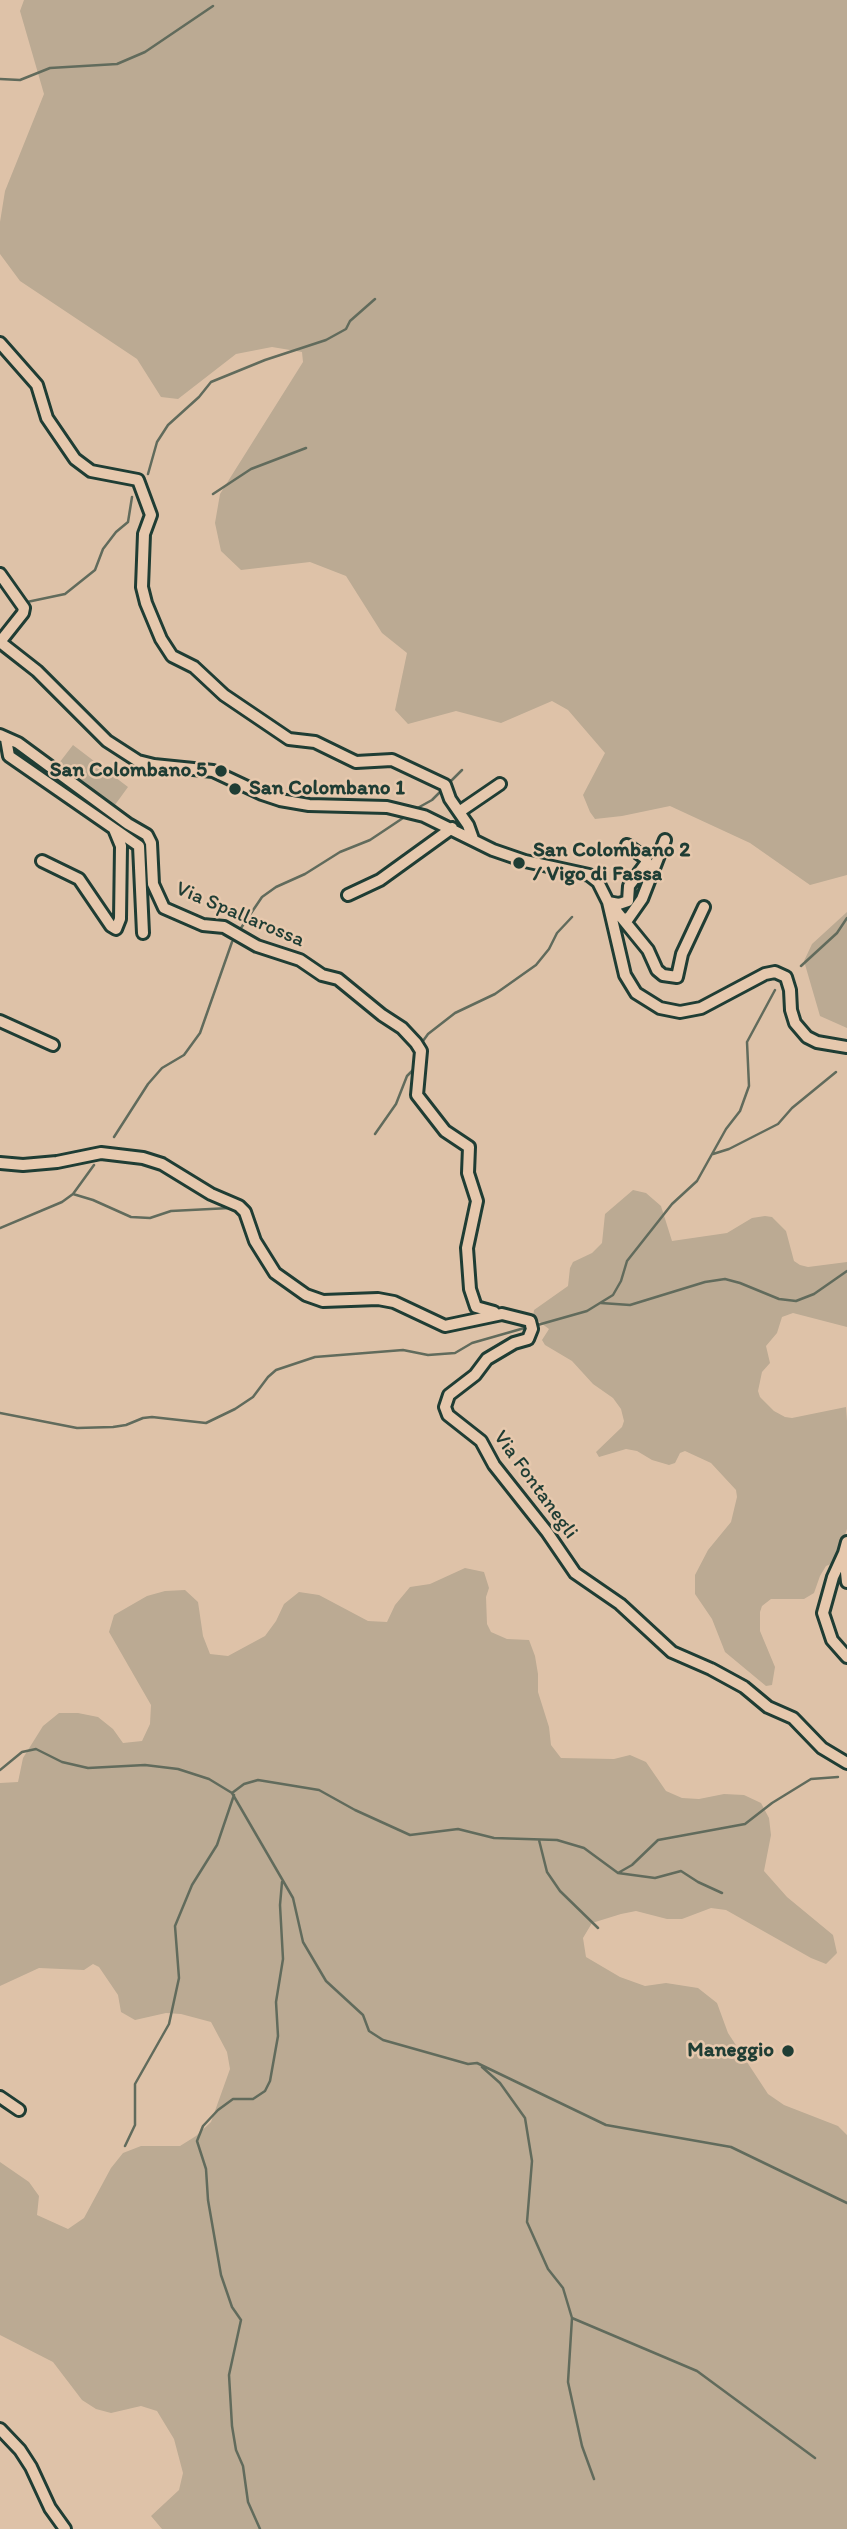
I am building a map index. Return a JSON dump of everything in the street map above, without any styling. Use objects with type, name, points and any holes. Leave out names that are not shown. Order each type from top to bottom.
[{"type":"street","points":[[0,343],[37,385],[47,418],[75,459],[91,471],[138,480],[151,515],[144,534],[142,587],[161,639],[172,656],[194,667],[224,695],[289,739],[314,743],[356,762],[392,760],[445,785],[473,839]]},
{"type":"street","points":[[0,574],[24,608],[3,644],[37,671],[107,741],[138,761],[213,771],[280,800],[309,805],[387,807],[424,816],[493,850],[525,861],[589,875],[597,882],[609,905],[625,975],[636,993],[660,1008],[680,1012],[701,1008],[765,974],[775,972],[786,977],[795,1023],[807,1037],[817,1042],[847,1047]]},
{"type":"street","name":"Via Spallarossa","points":[[3,737],[9,756],[139,846],[143,933]]},
{"type":"street","name":"Via Spallarossa","points":[[3,737],[18,743],[147,835],[151,843],[153,884],[164,908],[202,925],[224,927],[257,946],[300,960],[322,975],[338,979],[402,1028],[416,1043],[421,1051],[417,1095],[445,1131],[469,1147],[468,1173],[477,1201],[466,1257],[474,1304],[479,1309],[502,1314]]},
{"type":"street","points":[[459,812],[500,784]]},
{"type":"street","points":[[41,861],[79,879],[111,926],[116,929],[120,919],[121,846],[113,827]]},
{"type":"street","points":[[348,895],[380,880],[452,828]]},
{"type":"street","points":[[622,918],[628,919],[642,899],[665,840]]},
{"type":"street","points":[[609,905],[628,901],[629,886],[647,862],[627,845]]},
{"type":"street","points":[[609,905],[648,950],[657,970],[663,975],[677,977],[682,954],[704,907]]},
{"type":"street","points":[[0,1021],[53,1045]]},
{"type":"street","points":[[0,1163],[23,1165],[57,1162],[101,1153],[143,1158],[162,1164],[211,1194],[233,1201],[239,1206],[246,1212],[255,1241],[275,1273],[306,1295],[323,1301],[378,1299],[394,1302],[445,1326],[502,1314]]},
{"type":"street","name":"Via Fontanegli","points":[[502,1314],[530,1321],[531,1335],[487,1359],[475,1375],[449,1395],[445,1406],[448,1415],[481,1441],[494,1465],[547,1532],[575,1573],[620,1604],[672,1652],[744,1687],[768,1707],[793,1718],[822,1748],[847,1763]]},
{"type":"street","points":[[845,1547],[847,1582]]},
{"type":"street","points":[[845,1547],[832,1577],[823,1613],[832,1640],[847,1657]]},
{"type":"street","points":[[0,2097],[19,2110]]},
{"type":"street","points":[[0,2428],[26,2459],[50,2508],[65,2529]]},
{"type":"shaded area","points":[[24,0],[847,0],[847,875],[810,885],[750,843],[670,806],[595,819],[583,795],[605,753],[568,710],[552,701],[501,723],[456,711],[408,724],[395,710],[407,653],[382,633],[346,576],[310,562],[241,570],[221,551],[215,523],[220,494],[303,362],[302,352],[272,347],[236,354],[178,399],[161,397],[137,359],[20,281],[0,254],[0,222],[5,191],[44,94],[20,11]]},
{"type":"shaded area","points":[[73,745],[128,787],[112,809],[56,767]]},
{"type":"shaded area","points":[[847,912],[847,1028],[820,1016],[804,961],[812,944]]},
{"type":"shaded area","points":[[633,1190],[646,1193],[661,1206],[672,1241],[727,1233],[752,1218],[765,1216],[772,1217],[786,1231],[794,1261],[800,1265],[808,1267],[847,1262],[847,1327],[793,1313],[782,1317],[777,1333],[766,1346],[770,1363],[762,1372],[758,1391],[760,1397],[774,1411],[785,1417],[792,1418],[846,1407],[847,1421],[845,1535],[831,1564],[826,1566],[820,1576],[814,1593],[804,1599],[771,1599],[762,1606],[760,1612],[760,1631],[775,1667],[772,1685],[766,1686],[725,1652],[712,1619],[695,1594],[695,1575],[708,1550],[731,1522],[736,1490],[711,1463],[685,1451],[680,1453],[675,1463],[669,1465],[626,1449],[599,1457],[596,1452],[622,1427],[624,1421],[621,1409],[613,1398],[593,1384],[572,1361],[545,1345],[542,1340],[549,1329],[533,1317],[534,1310],[568,1286],[573,1262],[592,1253],[602,1243],[605,1214]]},
{"type":"shaded area","points":[[465,1568],[484,1572],[489,1588],[486,1597],[487,1624],[491,1632],[507,1639],[529,1640],[535,1656],[538,1692],[549,1727],[551,1745],[561,1758],[614,1759],[630,1755],[646,1762],[666,1791],[682,1798],[744,1795],[761,1803],[769,1818],[771,1835],[764,1871],[787,1897],[833,1935],[837,1953],[826,1964],[726,1910],[711,1908],[682,1919],[667,1919],[636,1911],[621,1914],[592,1923],[583,1938],[586,1957],[620,1977],[645,1986],[666,1983],[698,1988],[717,2003],[728,2033],[768,2094],[784,2105],[838,2126],[847,2135],[847,2529],[162,2529],[151,2516],[179,2490],[183,2473],[174,2439],[157,2411],[141,2406],[111,2413],[96,2409],[82,2400],[53,2362],[0,2335],[0,2162],[29,2182],[39,2196],[37,2215],[68,2229],[84,2218],[111,2168],[123,2153],[141,2146],[180,2146],[211,2122],[230,2069],[227,2052],[211,2022],[166,2013],[135,2020],[121,2012],[118,1995],[99,1967],[93,1964],[84,1970],[39,1968],[0,1986],[0,1783],[18,1782],[23,1758],[43,1726],[59,1713],[98,1717],[113,1729],[123,1743],[142,1741],[150,1724],[151,1705],[109,1632],[114,1615],[147,1596],[165,1591],[185,1590],[198,1602],[203,1636],[210,1654],[228,1656],[265,1636],[284,1604],[299,1592],[319,1595],[368,1621],[387,1622],[395,1605],[410,1587],[430,1584]]},
{"type":"waterway","points":[[0,79],[20,80],[50,68],[117,64],[145,52],[213,6]]},
{"type":"waterway","points":[[148,474],[157,442],[168,425],[199,397],[211,382],[265,360],[326,340],[346,329],[350,321],[375,299]]},
{"type":"waterway","points":[[213,494],[251,469],[306,448]]},
{"type":"waterway","points":[[27,602],[65,594],[95,570],[103,549],[128,522],[132,497]]},
{"type":"waterway","points":[[447,785],[462,770]]},
{"type":"waterway","points":[[414,810],[432,800],[443,789]]},
{"type":"waterway","points":[[241,928],[262,897],[276,887],[305,874],[340,852],[370,840],[406,816]]},
{"type":"waterway","points":[[423,1041],[455,1013],[495,994],[536,965],[557,933],[572,917]]},
{"type":"waterway","points":[[801,966],[837,933],[847,918]]},
{"type":"waterway","points":[[114,1137],[148,1084],[162,1068],[184,1055],[200,1033],[232,942]]},
{"type":"waterway","points":[[534,1326],[587,1311],[613,1295],[627,1261],[672,1204],[697,1181],[726,1129],[740,1111],[749,1086],[747,1042],[775,990]]},
{"type":"waterway","points":[[375,1134],[396,1104],[407,1076],[415,1068]]},
{"type":"waterway","points":[[713,1154],[729,1149],[778,1124],[792,1108],[836,1072]]},
{"type":"waterway","points":[[0,1228],[62,1202],[73,1194],[94,1165]]},
{"type":"waterway","points":[[73,1194],[131,1217],[150,1218],[171,1211],[230,1208]]},
{"type":"waterway","points":[[601,1303],[630,1305],[705,1282],[725,1279],[779,1299],[796,1301],[814,1294],[847,1271]]},
{"type":"waterway","points":[[0,1413],[77,1428],[113,1427],[152,1417],[206,1423],[253,1397],[276,1370],[315,1357],[403,1350],[428,1355],[455,1353],[472,1343],[528,1327]]},
{"type":"waterway","points":[[0,1770],[22,1752],[36,1749],[62,1762],[88,1768],[145,1765],[178,1769],[209,1779],[232,1793],[293,1898],[303,1942],[326,1981],[363,2015],[369,2031],[383,2040],[468,2064],[477,2063],[606,2125],[731,2147],[847,2203]]},
{"type":"waterway","points":[[618,1873],[632,1865],[658,1840],[745,1824],[772,1803],[811,1779],[838,1777]]},
{"type":"waterway","points":[[232,1793],[244,1784],[258,1780],[319,1790],[410,1835],[458,1829],[494,1838],[557,1840],[584,1848],[618,1873],[655,1878],[681,1871],[722,1893]]},
{"type":"waterway","points":[[125,2146],[135,2125],[135,2084],[169,2024],[179,1978],[175,1926],[192,1885],[217,1845],[234,1795]]},
{"type":"waterway","points":[[539,1840],[547,1872],[560,1891],[598,1928]]},
{"type":"waterway","points":[[260,2529],[248,2502],[243,2466],[236,2450],[232,2426],[229,2375],[241,2320],[232,2307],[221,2275],[208,2200],[206,2169],[197,2141],[203,2126],[218,2110],[233,2099],[253,2099],[265,2091],[270,2081],[278,2036],[276,2002],[283,1959],[280,1905],[282,1882]]},
{"type":"waterway","points":[[482,2067],[500,2083],[525,2118],[532,2161],[527,2222],[548,2269],[563,2288],[572,2318],[568,2382],[582,2446],[594,2479]]},
{"type":"waterway","points":[[572,2318],[697,2371],[815,2458]]},
{"type":"place","name":"San Colombano 5","points":[[221,771]]},
{"type":"place","name":"San Colombano 1","points":[[235,789]]},
{"type":"place","name":"San Colombano 2 / Vigo di Fassa","points":[[519,863]]},
{"type":"place","name":"Maneggio","points":[[788,2051]]}]
